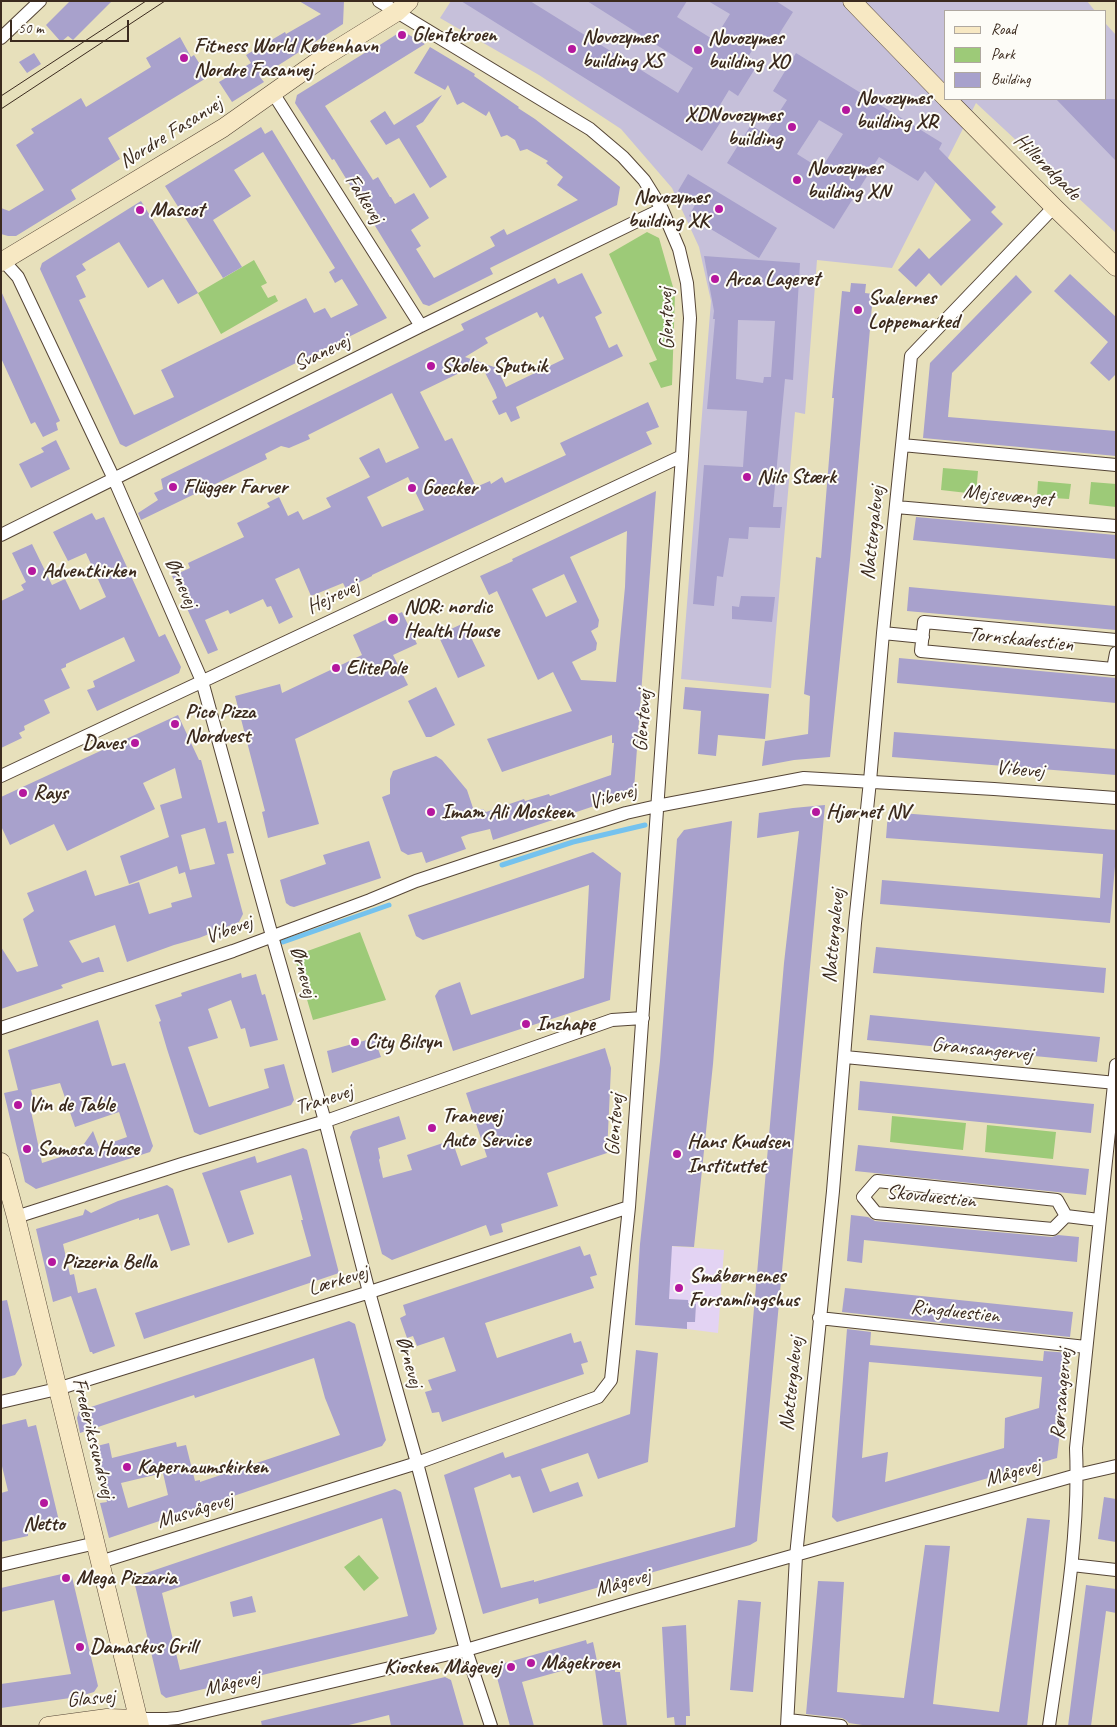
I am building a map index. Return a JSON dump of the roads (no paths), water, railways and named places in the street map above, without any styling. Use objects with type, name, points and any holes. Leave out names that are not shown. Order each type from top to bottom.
[{"type":"street","points":[[1,38],[40,1]]},
{"type":"street","name":"Glentevej","points":[[379,1],[403,7],[590,129],[624,157],[644,180],[662,210],[679,249],[687,283],[690,318],[629,1207],[611,1380],[598,1397],[417,1463]]},
{"type":"street","name":"Hillerødgade","points":[[852,1],[944,96]]},
{"type":"street","name":"Nordre Fasanvej","points":[[2,260],[223,128],[321,59],[403,7]]},
{"type":"street","name":"Falkevej","points":[[273,93],[421,326]]},
{"type":"street","name":"Hillerødgade","points":[[948,100],[1116,267]]},
{"type":"street","name":"Nattergalevej","points":[[788,1723],[796,1556],[833,1191],[855,923],[911,356],[1054,207]]},
{"type":"street","name":"Svanevej","points":[[1,535],[421,326],[662,210]]},
{"type":"street","name":"Ørnevej","points":[[2,260],[18,277],[114,479],[202,681],[324,1121],[466,1650],[491,1726]]},
{"type":"street","name":"Mejsevænget","points":[[902,445],[1116,465]]},
{"type":"street","name":"Hejrevej","points":[[1,776],[682,456]]},
{"type":"street","name":"Mejsevænget","points":[[896,506],[1116,526]]},
{"type":"street","name":"Tornskadestien","points":[[924,622],[1116,648],[1114,669],[921,651],[924,622]]},
{"type":"street","points":[[883,633],[923,637]]},
{"type":"street","name":"Vibevej","points":[[1,1028],[130,986],[272,936],[463,865],[626,813],[657,806],[804,778],[1116,798]]},
{"type":"street","name":"Tranevej","points":[[16,1216],[324,1121],[612,1020],[643,1018]]},
{"type":"street","name":"Gransangervej","points":[[845,1057],[1115,1083]]},
{"type":"street","name":"Rørsangervej","points":[[1049,1726],[1072,1565],[1077,1475],[1076,1448],[1116,1065]]},
{"type":"street","name":"Frederikssundsvej","points":[[1,1162],[16,1216],[139,1722]]},
{"type":"street","name":"Skovduestien","points":[[877,1181],[1057,1200],[1066,1216],[1053,1229],[876,1213],[863,1198],[877,1181]]},
{"type":"street","name":"Lærkevej","points":[[1,1402],[57,1389],[369,1292],[629,1207]]},
{"type":"street","points":[[1066,1216],[1099,1220]]},
{"type":"street","name":"Ringduestien","points":[[819,1318],[1086,1347]]},
{"type":"street","name":"Musvågevej","points":[[100,1562],[417,1463]]},
{"type":"street","name":"Mågevej","points":[[139,1722],[178,1718],[466,1650],[1077,1475],[1116,1466]]},
{"type":"street","points":[[1,1564],[96,1542]]},
{"type":"street","points":[[1072,1565],[1116,1570]]},
{"type":"street","name":"Glasvej","points":[[48,1726],[108,1718],[139,1722]]},
{"type":"street","points":[[788,1723],[841,1726]]},
{"type":"waterway","points":[[502,865],[573,842],[645,825]]},
{"type":"waterway","points":[[283,942],[389,905]]},
{"type":"tram line","points":[[1,96],[146,1]]},
{"type":"tram line","points":[[1,109],[165,1]]},
{"type":"place","name":"Glentekroen","points":[[402,35]]},
{"type":"place","name":"Novozymes building XS","points":[[572,49]]},
{"type":"place","name":"Novozymes building XO","points":[[698,50]]},
{"type":"place","name":"Fitness World København Nordre Fasanvej","points":[[184,58]]},
{"type":"place","name":"Novozymes building XR","points":[[846,110]]},
{"type":"place","name":"XDNovozymes building","points":[[792,127]]},
{"type":"place","name":"Novozymes building XN","points":[[797,180]]},
{"type":"place","name":"Novozymes building XK","points":[[719,209]]},
{"type":"place","name":"Mascot","points":[[140,210]]},
{"type":"place","name":"Arca Lageret","points":[[715,279]]},
{"type":"place","name":"Svalernes Loppemarked","points":[[858,310]]},
{"type":"place","name":"Skolen Sputnik","points":[[431,366]]},
{"type":"place","name":"Nils Stærk","points":[[747,477]]},
{"type":"place","name":"Flügger Farver","points":[[173,487]]},
{"type":"place","name":"Goecker","points":[[412,488]]},
{"type":"place","name":"Adventkirken","points":[[32,571]]},
{"type":"place","name":"NOR: nordic Health House","points":[[393,619]]},
{"type":"place","name":"ElitePole","points":[[336,668]]},
{"type":"place","name":"Pico Pizza Nordvest","points":[[175,724]]},
{"type":"place","name":"Daves","points":[[135,743]]},
{"type":"place","name":"Rays","points":[[23,793]]},
{"type":"place","name":"Imam Ali Moskeen","points":[[431,812]]},
{"type":"place","name":"Hjørnet NV","points":[[816,812]]},
{"type":"place","name":"Inzhape","points":[[526,1024]]},
{"type":"place","name":"City Bilsyn","points":[[355,1042]]},
{"type":"place","name":"Vin de Table","points":[[18,1105]]},
{"type":"place","name":"Tranevej Auto Service","points":[[432,1128]]},
{"type":"place","name":"Samosa House","points":[[27,1149]]},
{"type":"place","name":"Hans Knudsen Instituttet","points":[[677,1154]]},
{"type":"place","name":"Pizzeria Bella","points":[[52,1262]]},
{"type":"place","name":"Småbørnenes Forsamlingshus","points":[[679,1288]]},
{"type":"place","name":"Kapernaumskirken","points":[[127,1467]]},
{"type":"place","name":"Netto","points":[[44,1503]]},
{"type":"place","name":"Mega Pizzaria","points":[[66,1578]]},
{"type":"place","name":"Damaskus Grill","points":[[80,1647]]},
{"type":"place","name":"Mågekroen","points":[[531,1663]]},
{"type":"place","name":"Kiosken Mågevej","points":[[511,1667]]}]
